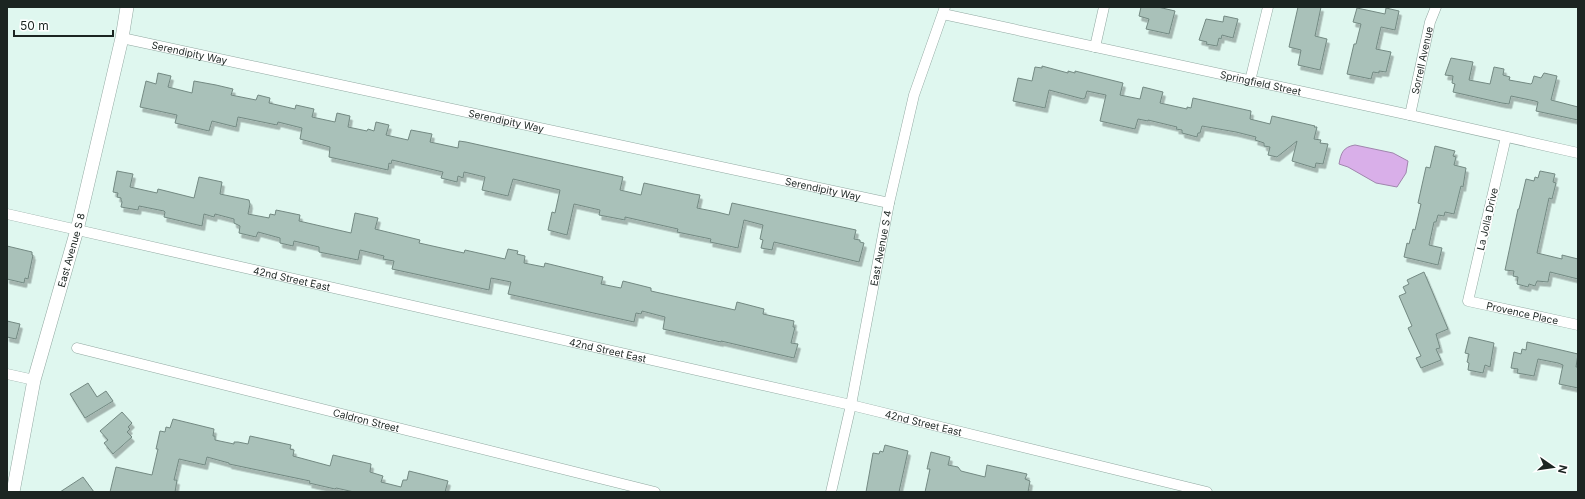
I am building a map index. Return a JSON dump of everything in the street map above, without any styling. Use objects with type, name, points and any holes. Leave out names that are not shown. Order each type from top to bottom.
[{"type":"street","name":"East Avenue S 8","points":[[13,492],[34,380],[77,230],[122,38],[126,7]]},
{"type":"street","points":[[1095,47],[1104,7]]},
{"type":"street","points":[[1250,81],[1268,7]]},
{"type":"street","name":"Sorrell Avenue","points":[[1410,115],[1430,22],[1436,7]]},
{"type":"street","name":"Springfield Street","points":[[944,11],[1095,47],[1578,153]]},
{"type":"street","name":"East Avenue S 4","points":[[831,492],[851,405],[889,203],[914,96],[944,11]]},
{"type":"street","name":"Serendipity Way","points":[[122,38],[889,203]]},
{"type":"street","name":"La Jolla Drive","points":[[1468,301],[1506,137]]},
{"type":"street","name":"42nd Street East","points":[[7,214],[851,405],[1207,492]]},
{"type":"street","name":"Provence Place","points":[[1468,301],[1578,325]]},
{"type":"street","name":"Caldron Street","points":[[77,348],[655,492]]},
{"type":"street","points":[[7,374],[34,380]]},
{"type":"shaded area","points":[[1355,145],[1393,153],[1408,161],[1406,173],[1397,187],[1376,183],[1348,167],[1339,164],[1343,151],[1348,147]]},
{"type":"building","points":[[1141,7],[1158,7],[1175,11],[1169,34],[1146,29],[1149,19],[1139,16]]},
{"type":"building","points":[[1298,7],[1321,7],[1315,36],[1327,39],[1320,70],[1298,65],[1301,50],[1289,47]]},
{"type":"building","points":[[1357,8],[1385,14],[1386,8],[1399,11],[1395,30],[1381,27],[1376,49],[1391,52],[1386,72],[1373,72],[1371,79],[1347,74],[1354,44],[1356,44],[1361,24],[1353,22]]},
{"type":"building","points":[[1224,16],[1238,19],[1233,38],[1222,35],[1221,39],[1219,38],[1217,46],[1206,44],[1207,42],[1199,40],[1206,19],[1223,22]]},
{"type":"building","points":[[1451,58],[1473,62],[1469,80],[1490,84],[1494,67],[1504,69],[1503,75],[1510,77],[1509,80],[1531,84],[1534,76],[1541,78],[1544,73],[1557,76],[1551,100],[1578,107],[1578,120],[1536,111],[1538,102],[1535,101],[1511,96],[1509,104],[1453,92],[1455,84],[1452,83],[1453,76],[1445,75]]},
{"type":"building","points":[[1042,66],[1068,73],[1068,71],[1075,73],[1075,71],[1123,83],[1120,95],[1140,99],[1143,87],[1163,92],[1160,103],[1187,109],[1187,107],[1191,108],[1193,98],[1251,111],[1250,119],[1270,124],[1272,116],[1315,126],[1314,127],[1317,127],[1314,139],[1321,140],[1320,143],[1328,144],[1323,164],[1316,163],[1315,168],[1292,161],[1297,141],[1277,157],[1268,155],[1270,147],[1264,146],[1264,143],[1255,140],[1256,137],[1236,132],[1202,126],[1197,137],[1182,133],[1182,130],[1176,129],[1177,127],[1148,120],[1138,119],[1135,129],[1100,121],[1106,95],[1087,91],[1085,98],[1083,99],[1049,90],[1045,108],[1013,101],[1018,78],[1032,81],[1035,67],[1042,68]]},
{"type":"building","points":[[158,73],[171,76],[168,87],[192,93],[194,81],[216,85],[233,89],[231,95],[256,100],[258,95],[270,98],[269,103],[295,109],[296,105],[314,109],[312,117],[335,122],[337,113],[350,116],[348,127],[374,131],[376,122],[389,125],[386,135],[408,140],[411,130],[432,134],[430,142],[458,148],[459,141],[466,142],[623,177],[620,190],[641,195],[644,183],[700,195],[697,208],[729,215],[732,203],[856,230],[854,239],[860,240],[860,242],[864,243],[859,262],[774,242],[772,250],[761,248],[763,240],[760,239],[763,225],[744,220],[738,248],[710,242],[711,239],[677,232],[678,229],[625,217],[625,220],[599,215],[600,210],[574,204],[567,235],[548,230],[552,212],[555,213],[560,190],[513,179],[508,196],[482,190],[485,177],[464,172],[463,178],[458,176],[457,182],[441,178],[443,172],[392,160],[391,164],[389,163],[388,170],[329,157],[330,147],[300,139],[302,128],[278,122],[277,125],[238,117],[236,127],[212,121],[209,131],[175,123],[177,115],[140,107],[146,81],[156,84]]},
{"type":"building","points":[[1435,146],[1455,151],[1453,156],[1456,157],[1454,165],[1466,168],[1463,187],[1461,186],[1454,214],[1445,212],[1444,216],[1438,215],[1436,222],[1434,222],[1429,245],[1442,248],[1438,265],[1404,257],[1407,243],[1409,244],[1413,229],[1415,230],[1421,204],[1418,203],[1426,167],[1430,168]]},
{"type":"building","points":[[117,171],[133,174],[130,187],[157,193],[158,189],[194,198],[199,177],[222,182],[220,194],[249,200],[250,204],[248,214],[269,218],[270,214],[275,215],[276,210],[300,215],[299,221],[351,233],[355,213],[378,218],[375,229],[420,240],[419,243],[464,253],[465,250],[505,259],[508,249],[518,251],[517,254],[525,256],[524,263],[544,267],[545,263],[603,277],[601,284],[621,288],[623,281],[651,288],[651,291],[735,310],[737,302],[764,309],[763,314],[794,321],[793,327],[795,327],[791,343],[798,344],[794,358],[663,329],[665,317],[642,311],[641,314],[636,313],[634,322],[508,294],[511,282],[491,278],[489,290],[392,269],[394,261],[383,259],[384,256],[360,250],[358,260],[319,252],[319,247],[294,241],[293,246],[280,243],[280,238],[258,232],[256,237],[239,233],[240,226],[234,223],[234,219],[215,214],[214,217],[204,214],[202,226],[164,217],[164,211],[139,206],[138,210],[121,207],[121,198],[117,197],[118,193],[113,192]]},
{"type":"building","points":[[1540,171],[1555,174],[1553,182],[1556,183],[1552,199],[1549,198],[1537,253],[1562,259],[1562,255],[1578,259],[1578,279],[1550,272],[1548,282],[1537,281],[1535,286],[1529,284],[1528,287],[1517,284],[1518,277],[1513,276],[1514,271],[1505,270],[1526,179],[1534,181],[1535,177],[1538,178]]},
{"type":"building","points":[[7,246],[32,252],[33,255],[28,279],[25,278],[24,283],[7,279]]},
{"type":"building","points":[[1424,272],[1448,329],[1436,334],[1440,348],[1436,349],[1441,360],[1421,368],[1416,358],[1421,356],[1408,328],[1412,326],[1399,296],[1406,293],[1403,287],[1409,284],[1407,280]]},
{"type":"building","points":[[7,321],[20,324],[16,339],[7,337]]},
{"type":"building","points":[[1469,337],[1494,343],[1490,367],[1485,365],[1483,373],[1468,370],[1469,363],[1467,362],[1469,354],[1465,353]]},
{"type":"building","points":[[1527,342],[1578,354],[1576,367],[1578,367],[1578,388],[1559,384],[1563,365],[1558,363],[1538,359],[1534,376],[1517,373],[1518,369],[1511,368],[1514,352],[1521,354],[1522,349],[1526,350]]},
{"type":"building","points":[[88,383],[97,397],[106,391],[113,401],[85,418],[70,394]]},
{"type":"building","points":[[122,412],[132,423],[128,427],[130,429],[127,432],[132,437],[113,454],[104,443],[108,440],[100,431]]},
{"type":"building","points":[[173,419],[214,429],[213,436],[215,436],[215,440],[234,444],[234,442],[238,442],[248,444],[250,436],[291,445],[290,449],[294,450],[293,456],[330,466],[333,455],[371,464],[370,472],[383,476],[381,482],[401,487],[403,480],[407,480],[409,471],[448,481],[445,492],[354,492],[335,489],[309,483],[310,481],[229,464],[207,457],[205,465],[179,459],[174,480],[177,480],[175,492],[110,492],[116,467],[152,475],[158,449],[156,449],[160,431],[165,432],[166,427],[170,428]]},
{"type":"building","points":[[885,445],[908,451],[899,492],[866,492],[873,453],[879,454],[880,451],[883,452]]},
{"type":"building","points":[[931,452],[950,457],[948,465],[958,467],[961,471],[985,477],[987,465],[1027,474],[1025,479],[1030,481],[1028,492],[925,492],[930,469],[927,469]]},
{"type":"building","points":[[83,477],[94,492],[60,492]]}]
